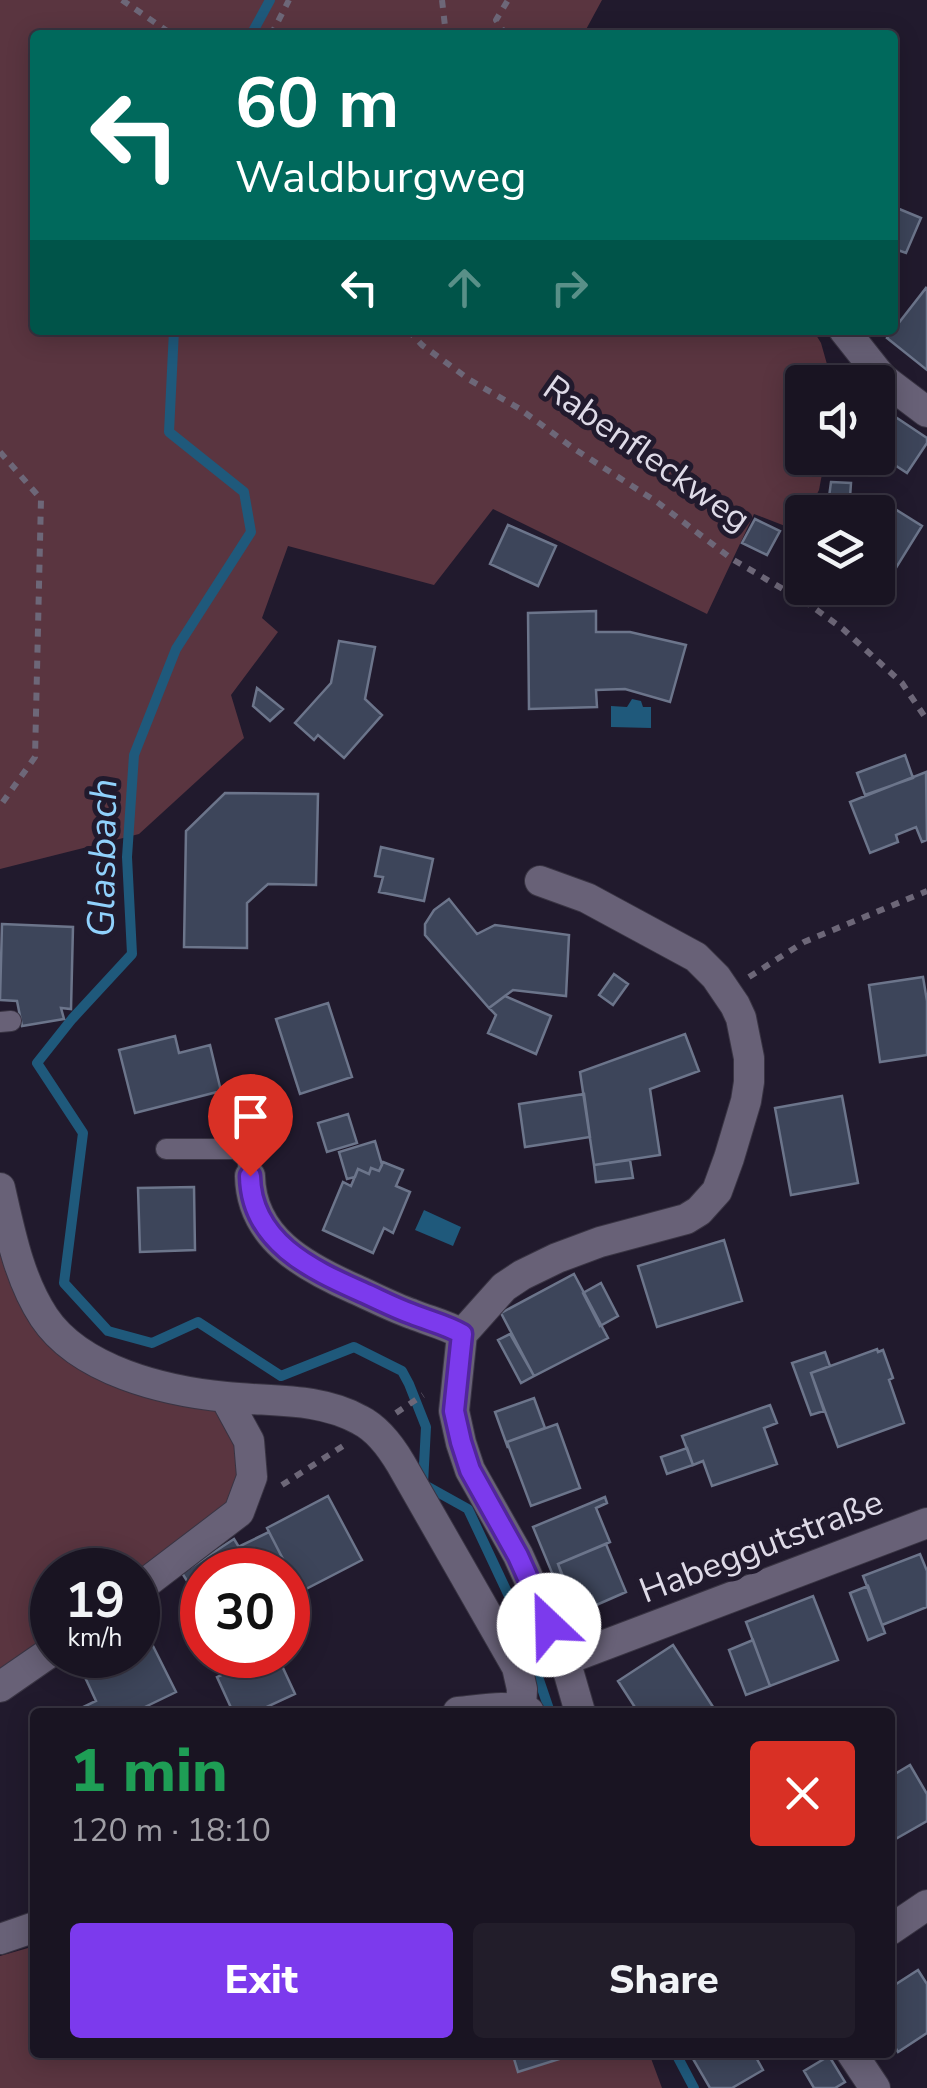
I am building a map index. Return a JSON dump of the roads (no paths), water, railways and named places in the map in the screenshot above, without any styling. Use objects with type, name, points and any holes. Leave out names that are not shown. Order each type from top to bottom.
[{"type":"street","points":[[848,335],[872,368],[927,412]]},
{"type":"street","points":[[540,881],[586,898],[696,958],[736,1005],[749,1058],[749,1082],[737,1131],[716,1192],[699,1211],[600,1242],[522,1275],[504,1287],[462,1334],[454,1411],[461,1442],[470,1470],[518,1556],[565,1660],[579,1708]]},
{"type":"street","points":[[250,1176],[260,1216],[278,1243],[294,1257],[342,1283],[462,1334]]},
{"type":"street","points":[[0,1188],[16,1254],[34,1300],[66,1344],[148,1383],[225,1397],[324,1406],[372,1427],[401,1464],[517,1667],[522,1689],[516,1708]]},
{"type":"street","points":[[160,1572],[239,1512],[252,1477],[249,1441],[225,1397]]},
{"type":"street","name":"Habeggutstraße","points":[[565,1660],[927,1523]]},
{"type":"street","points":[[0,1688],[30,1667]]},
{"type":"street","points":[[895,1927],[927,1905]]},
{"type":"street","points":[[0,1939],[30,1929]]},
{"type":"street","points":[[855,2058],[875,2088]]},
{"type":"lane","points":[[166,1149],[230,1147],[247,1158],[250,1176]]},
{"type":"water","points":[[632,699],[641,701],[643,707],[651,707],[651,728],[611,727],[611,706],[627,707]]},
{"type":"water","points":[[424,1210],[461,1227],[453,1246],[415,1230]]},
{"type":"waterway","name":"Glasbach","points":[[254,30],[270,0]]},
{"type":"waterway","name":"Glasbach","points":[[174,335],[169,432],[244,492],[251,532],[176,649],[134,755],[127,857],[132,954],[37,1063],[83,1133],[64,1283],[108,1331],[152,1343],[198,1322],[281,1376],[354,1347],[402,1371],[426,1427],[423,1484],[468,1509],[515,1609],[549,1708]]},
{"type":"waterway","name":"Glasbach","points":[[678,2058],[694,2088]]}]
